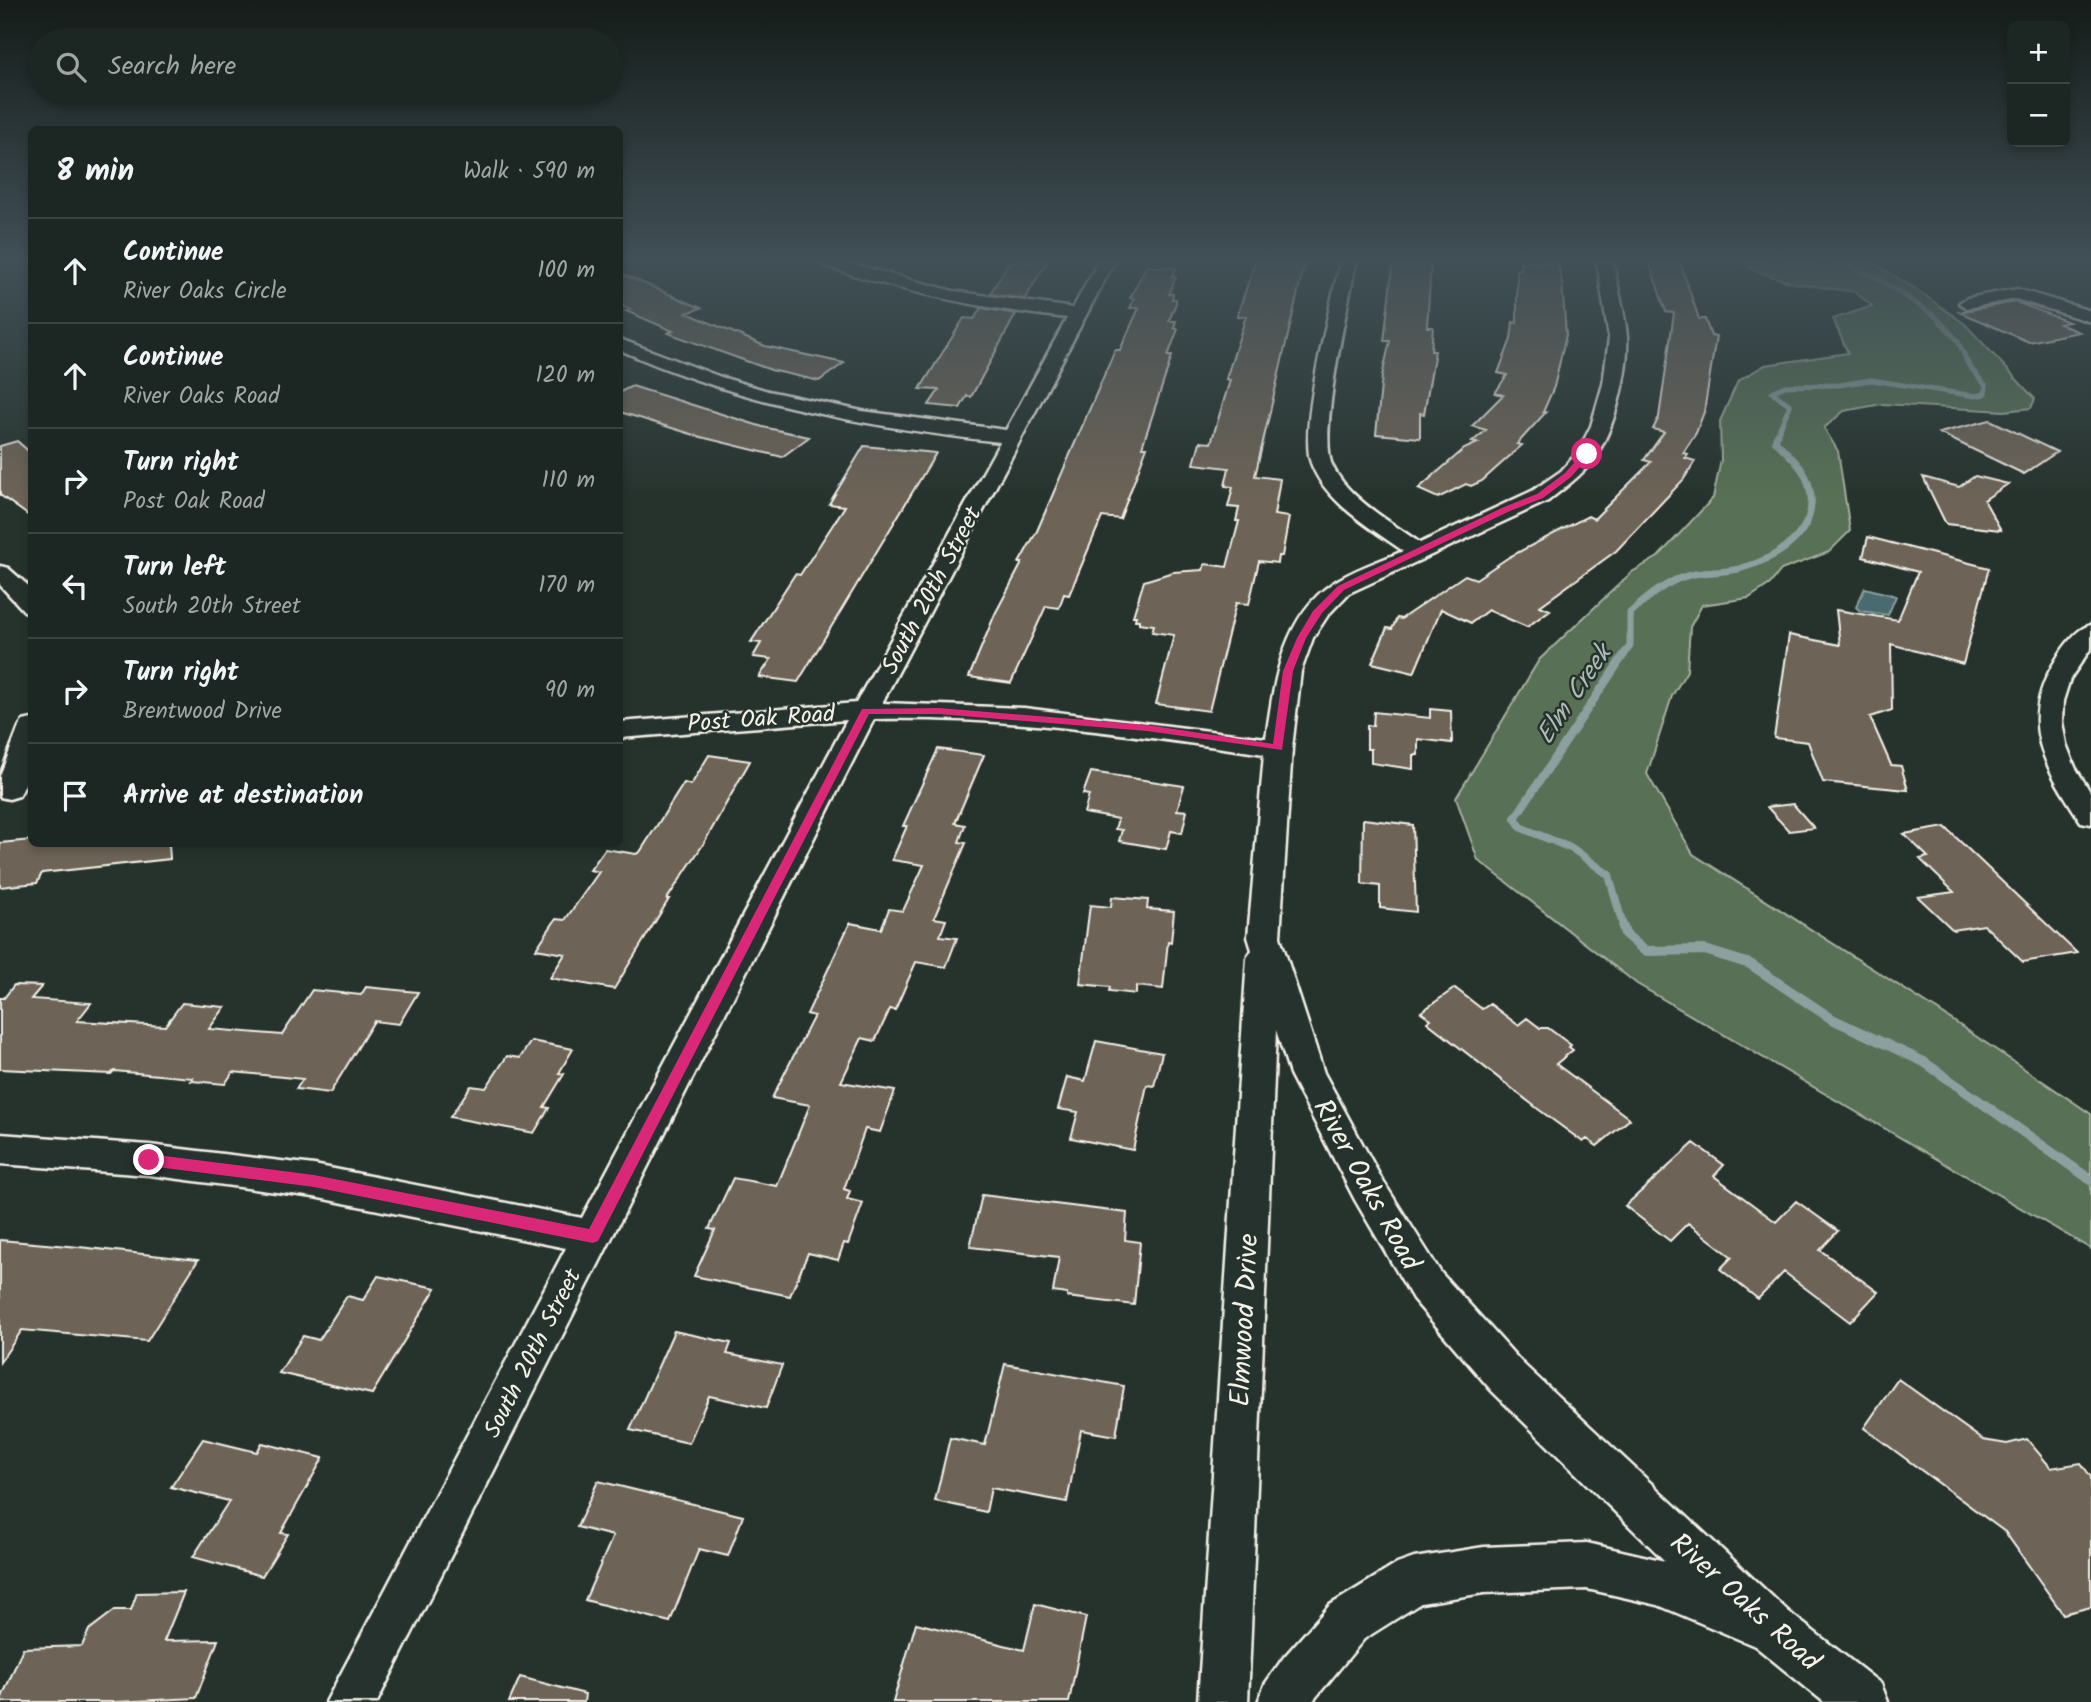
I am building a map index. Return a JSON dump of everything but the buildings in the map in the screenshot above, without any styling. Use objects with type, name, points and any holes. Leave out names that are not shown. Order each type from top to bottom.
[{"type":"street","name":"South 20th Street","points":[[351,1702],[865,711],[1065,341]]},
{"type":"street","points":[[1333,341],[1320,415],[1320,461],[1351,502],[1419,552]]},
{"type":"street","name":"River Oaks Road","points":[[1618,341],[1612,384],[1604,416],[1587,454],[1568,475],[1540,496],[1341,588],[1318,611],[1301,638],[1288,671],[1278,748],[1264,937],[1307,1074],[1368,1189],[1427,1286],[1517,1386],[1773,1630],[1863,1702]]},
{"type":"street","points":[[623,345],[692,375],[799,405],[918,426],[1013,437]]},
{"type":"street","points":[[0,573],[28,601]]},
{"type":"street","points":[[2091,632],[2072,651],[2055,680],[2048,709],[2050,733],[2059,767],[2091,815]]},
{"type":"street","name":"Post Oak Road","points":[[623,730],[783,715],[939,711],[1120,725],[1278,748]]},
{"type":"street","points":[[13,789],[28,740]]},
{"type":"street","name":"Elmwood Drive","points":[[1223,1702],[1264,937]]},
{"type":"street","points":[[0,1149],[149,1160],[314,1181],[593,1237]]},
{"type":"street","points":[[1283,1702],[1301,1674],[1348,1622],[1414,1581],[1483,1570],[1587,1566],[1659,1581],[1773,1630]]},
{"type":"green space","points":[[1843,341],[1981,341],[2035,399],[2031,408],[2004,411],[1882,404],[1844,411],[1824,428],[1838,451],[1850,531],[1829,552],[1781,570],[1770,584],[1749,598],[1702,605],[1690,627],[1687,671],[1672,696],[1647,774],[1693,854],[1940,1012],[2091,1114],[2091,1249],[1637,984],[1478,860],[1456,798],[1539,660],[1632,572],[1658,557],[1713,498],[1721,460],[1720,421],[1738,381],[1765,365],[1848,353]]},
{"type":"water","points":[[1865,588],[1896,596],[1888,615],[1860,611],[1856,607]]},
{"type":"waterway","name":"Elm Creek","points":[[1776,437],[1790,405],[1772,392],[1785,386],[1839,385],[1871,380],[1975,396],[1985,394],[1986,386],[1969,366],[1958,341]]},
{"type":"waterway","name":"Elm Creek","points":[[1624,655],[1630,646],[1630,613],[1649,597],[1676,580],[1690,575],[1735,570],[1758,563],[1786,547],[1806,524],[1811,494],[1806,477],[1775,440],[1777,435]]},
{"type":"waterway","name":"Elm Creek","points":[[1624,929],[1609,875],[1573,849],[1522,828],[1515,818],[1625,653]]},
{"type":"waterway","name":"Elm Creek","points":[[1623,927],[1625,934],[1645,951],[1705,950],[1750,964],[1832,1019],[1924,1062],[2091,1180]]},
{"type":"route","points":[[149,1160],[314,1181],[593,1237],[865,711],[939,711],[1147,728],[1278,748],[1288,671],[1301,638],[1318,611],[1341,588],[1540,496],[1568,475],[1587,454]]}]
